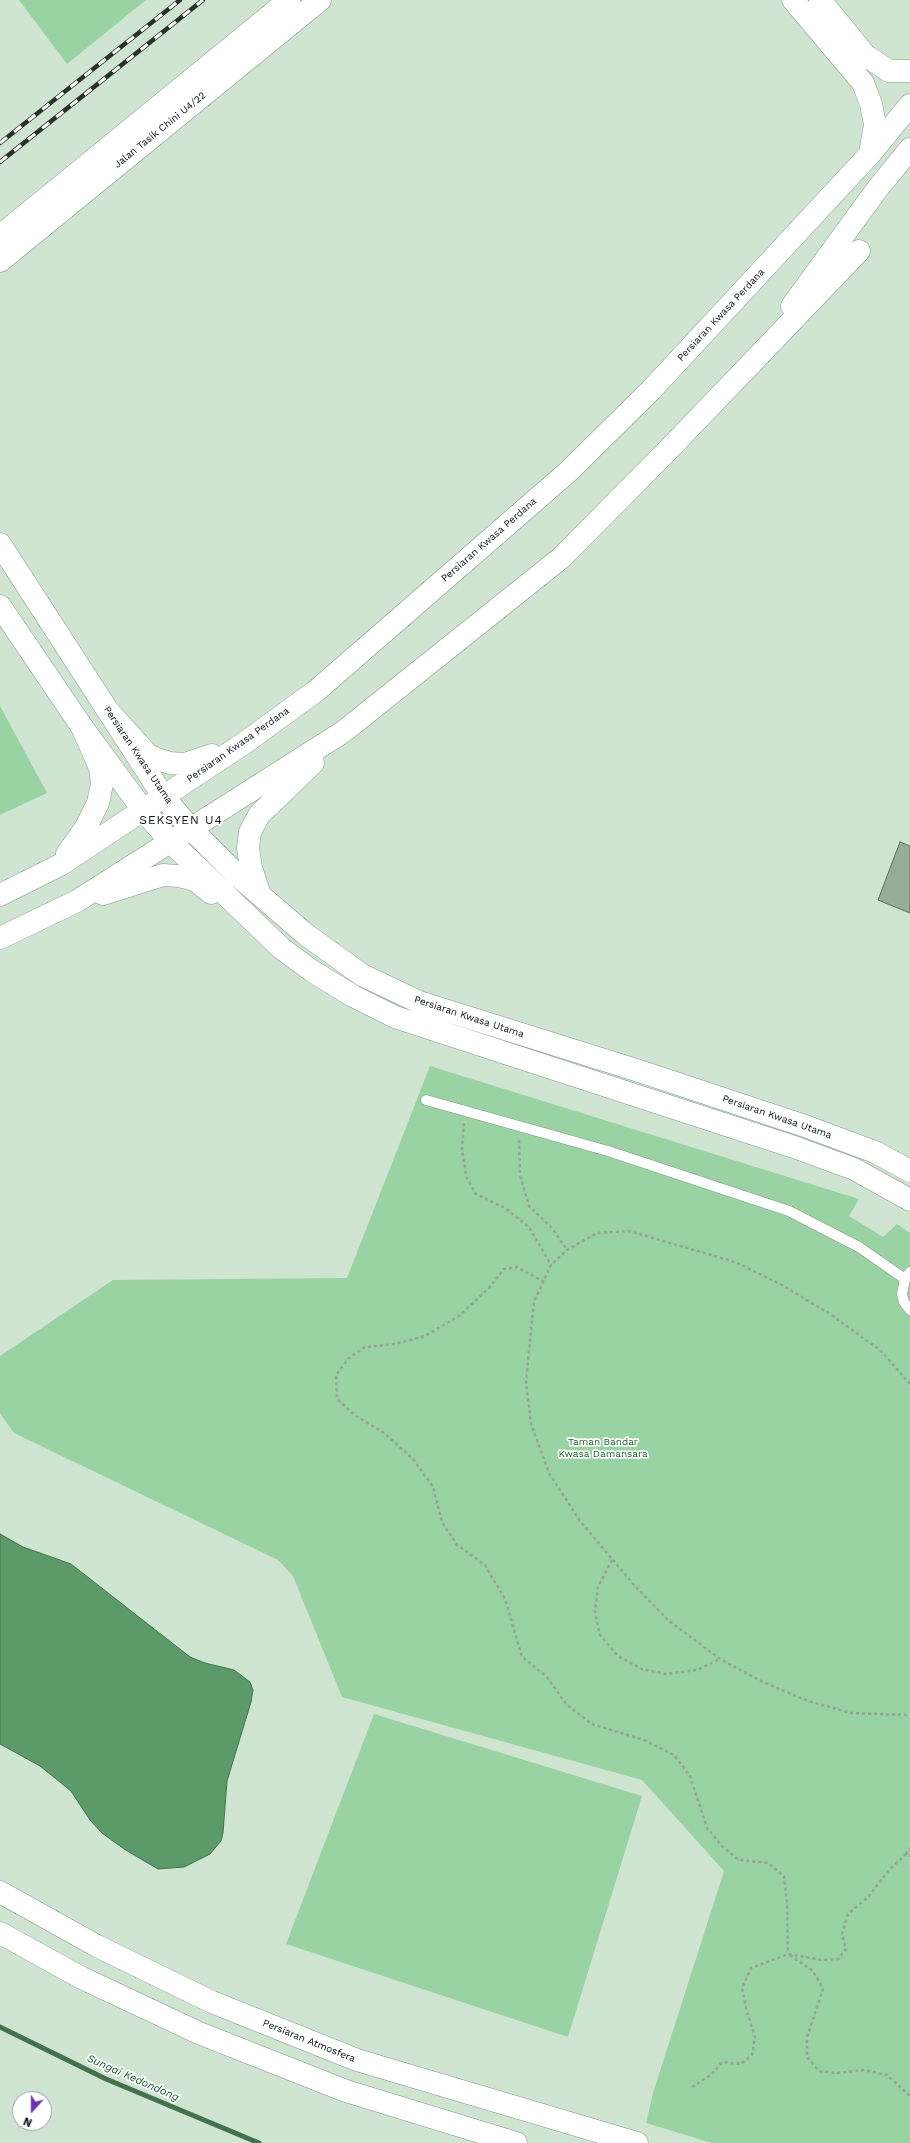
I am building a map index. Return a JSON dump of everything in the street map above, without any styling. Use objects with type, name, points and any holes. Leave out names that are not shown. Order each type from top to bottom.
[{"type":"main road","name":"Jalan Tasik Chini U4/22","points":[[0,236],[290,0]]},
{"type":"main road","name":"Jalan Tasik Chini U4/22","points":[[0,261],[320,0]]},
{"type":"main road","points":[[793,0],[863,83],[871,104],[875,124],[870,154]]},
{"type":"main road","points":[[820,0],[865,55],[889,71],[910,71]]},
{"type":"main road","name":"Persiaran Kwasa Perdana","points":[[0,895],[60,865],[243,744],[316,691],[569,471],[652,389],[870,154],[910,105]]},
{"type":"main road","points":[[763,351],[800,292],[910,148]]},
{"type":"main road","points":[[0,938],[77,901],[343,732],[561,558],[859,251]]},
{"type":"main road","name":"Persiaran Kwasa Utama","points":[[0,544],[164,796],[191,829],[260,895],[304,933],[362,975],[419,1002],[636,1070],[805,1126],[875,1152],[910,1171]]},
{"type":"main road","points":[[0,606],[82,726],[143,810],[171,842],[281,948]]},
{"type":"main road","points":[[109,712],[148,755],[170,763],[185,764],[243,744]]},
{"type":"main road","points":[[60,865],[86,828],[98,803],[102,784],[100,768],[82,726]]},
{"type":"main road","points":[[260,895],[251,868],[248,848],[250,832],[260,815],[343,732]]},
{"type":"main road","points":[[77,901],[163,876],[179,876],[195,880],[312,971],[353,996],[395,1016],[794,1147],[854,1169],[910,1200]]},
{"type":"main road","name":"Persiaran Atmosfera","points":[[0,1892],[97,1946],[212,2002],[357,2060],[637,2143]]},
{"type":"main road","points":[[0,1934],[82,1978],[199,2032],[346,2091],[516,2143]]},
{"type":"lane","points":[[426,1100],[608,1151],[789,1212],[859,1247],[907,1275],[902,1294],[904,1302],[910,1310]]},
{"type":"path","points":[[465,1110],[462,1149],[466,1176],[476,1194],[505,1208],[529,1228],[552,1265]]},
{"type":"path","points":[[518,1125],[520,1176],[529,1206],[552,1228],[567,1250]]},
{"type":"path","points":[[910,1384],[880,1350],[830,1314],[782,1285],[735,1262],[629,1232],[597,1233],[567,1250],[552,1265],[534,1302],[529,1338],[526,1381],[531,1424],[549,1473],[580,1521],[612,1560],[669,1621],[720,1659],[763,1682],[808,1701],[851,1713],[910,1715]]},
{"type":"path","points":[[544,1282],[516,1267],[504,1269],[488,1289],[459,1316],[425,1336],[395,1344],[365,1347],[349,1358],[336,1374],[337,1399],[356,1416],[384,1433],[413,1459],[434,1487],[442,1522],[457,1545],[485,1565],[505,1599],[522,1657],[546,1676],[567,1705],[592,1724],[644,1740],[674,1755],[690,1776],[707,1828],[723,1847],[739,1860],[768,1863],[784,1876],[787,1902],[788,1954]]},
{"type":"path","points":[[612,1560],[598,1587],[594,1611],[600,1635],[618,1656],[642,1669],[666,1674],[697,1670],[720,1659]]},
{"type":"path","points":[[692,2087],[712,2074],[722,2062],[740,2064],[752,2056],[756,2037],[747,2012],[742,1988],[751,1968],[788,1954],[822,1960],[838,1959],[846,1949],[842,1934],[848,1914],[868,1897],[889,1870],[908,1855],[910,1848]]},
{"type":"path","points":[[788,1954],[813,1971],[823,1989],[807,2038],[807,2056],[819,2071],[836,2073],[864,2070],[887,2075],[910,2096]]},
{"type":"green space","points":[[19,0],[146,0],[67,64]]},
{"type":"green space","points":[[0,706],[47,793],[0,815]]},
{"type":"green space","name":"Taman Bandar Kwasa Damansara","points":[[430,1066],[859,1199],[849,1216],[883,1237],[897,1224],[910,1233],[910,2143],[712,2143],[646,2123],[653,2093],[724,1871],[642,1780],[342,1697],[293,1576],[278,1560],[14,1433],[0,1413],[0,1356],[113,1280],[347,1278]]},
{"type":"green space","points":[[374,1714],[642,1796],[568,2037],[286,1944]]},
{"type":"shaded area","points":[[0,1534],[23,1547],[71,1564],[190,1657],[205,1663],[234,1670],[250,1682],[253,1690],[251,1702],[227,1781],[223,1833],[221,1841],[210,1854],[184,1867],[158,1869],[124,1849],[102,1833],[90,1820],[71,1791],[40,1766],[0,1744]]},
{"type":"building","points":[[900,842],[910,846],[910,913],[878,900]]},
{"type":"waterway","name":"Sungai Kedondong","points":[[0,2027],[106,2079],[259,2143]]},
{"type":"railway","points":[[0,143],[180,0]]},
{"type":"railway","points":[[0,162],[203,0]]},
{"type":"district","name":"SEKSYEN U4","points":[[181,820]]}]
